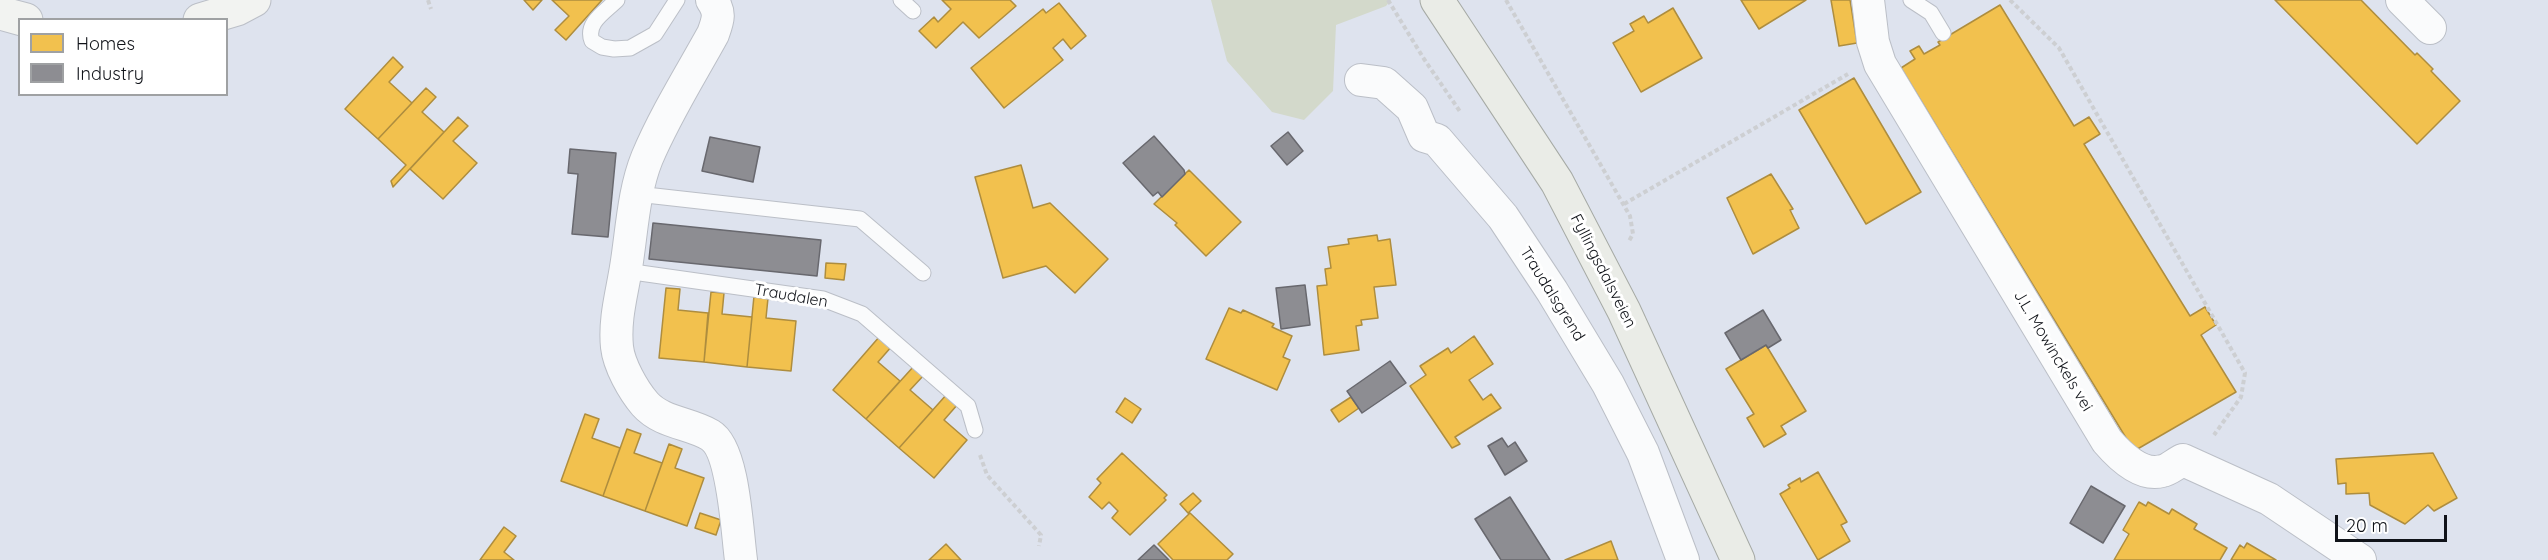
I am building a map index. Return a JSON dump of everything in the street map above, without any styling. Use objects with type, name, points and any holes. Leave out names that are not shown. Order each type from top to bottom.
[{"type":"main road","points":[[208,18],[237,9],[254,0]]},
{"type":"main road","name":"Fyllingsdalsveien","points":[[1437,0],[1557,182],[1624,311],[1738,560]]},
{"type":"main road","points":[[0,13],[19,18]]},
{"type":"street","points":[[712,0],[718,10],[719,19],[713,34],[646,160],[637,194],[626,271],[618,303],[617,348],[629,379],[646,404],[664,417],[711,435],[723,447],[729,468],[741,560]]},
{"type":"street","name":"J.L. Mowinckels vei","points":[[1868,0],[1872,42],[1877,57],[2107,441],[2120,456],[2138,468],[2161,472],[2183,460]]},
{"type":"street","points":[[2402,0],[2430,28]]},
{"type":"street","name":"Traudalsgrend","points":[[1361,80],[1384,83],[1412,108],[1424,136],[1437,140],[1503,217],[1520,242],[1608,384],[1643,453],[1683,560]]},
{"type":"street","points":[[2183,460],[2269,499],[2360,560]]},
{"type":"lane","points":[[617,0],[590,26],[589,33],[592,41],[602,47],[630,48],[655,34],[676,0]]},
{"type":"lane","points":[[901,0],[913,11]]},
{"type":"lane","points":[[1911,0],[1931,13],[1943,33]]},
{"type":"lane","points":[[637,194],[860,219],[923,273]]},
{"type":"lane","name":"Traudalen","points":[[626,271],[823,299],[861,314],[968,406],[975,430]]},
{"type":"path","points":[[428,0],[431,9]]},
{"type":"path","points":[[1506,0],[1630,216],[1633,234],[1625,247],[1599,262]]},
{"type":"path","points":[[2010,0],[2059,48],[2245,373],[2241,397],[2214,434],[2183,460]]},
{"type":"path","points":[[1623,204],[1877,57]]},
{"type":"path","points":[[975,430],[982,464],[987,475],[1041,535],[1039,546]]},
{"type":"shaded area","points":[[1211,0],[1391,0],[1386,6],[1336,25],[1333,91],[1304,120],[1272,112],[1227,61]]},
{"type":"building: Homes","points":[[524,0],[542,0],[533,10]]},
{"type":"building: Homes","points":[[552,0],[602,0],[566,40],[555,30],[569,16]]},
{"type":"building: Homes","points":[[942,0],[1010,0],[1016,6],[979,38],[963,22],[936,48],[919,31],[934,17],[938,22],[951,9]]},
{"type":"building: Homes","points":[[1741,0],[1806,0],[1759,29]]},
{"type":"building: Homes","points":[[1831,0],[1850,0],[1857,43],[1839,46]]},
{"type":"building: Homes","points":[[2275,0],[2361,0],[2415,55],[2417,53],[2433,69],[2431,71],[2460,101],[2417,144]]},
{"type":"building: Homes","points":[[1059,3],[1086,36],[1071,49],[1063,39],[1053,48],[1063,60],[1004,108],[971,68],[1043,9],[1046,13]]},
{"type":"building: Homes","points":[[2000,5],[2074,126],[2089,117],[2100,134],[2084,144],[2190,316],[2205,307],[2216,325],[2201,335],[2236,392],[2134,451],[1901,68],[1915,59],[1910,51],[1919,46],[1924,54],[1940,45],[1938,42]]},
{"type":"building: Homes","points":[[1673,8],[1702,58],[1641,92],[1613,43],[1634,31],[1630,24],[1644,16],[1648,23]]},
{"type":"building: Homes","points":[[393,57],[403,67],[389,82],[412,103],[378,139],[345,109]]},
{"type":"building: Homes","points":[[1854,78],[1921,192],[1866,224],[1799,110]]},
{"type":"building: Homes","points":[[426,88],[436,97],[422,112],[444,132],[393,187],[391,181],[406,165],[378,139]]},
{"type":"building: Homes","points":[[458,117],[468,126],[453,141],[477,163],[443,199],[410,169]]},
{"type":"building: Homes","points":[[1021,165],[1033,208],[1050,203],[1108,259],[1075,293],[1046,266],[1003,278],[975,177]]},
{"type":"building: Homes","points":[[1189,170],[1241,222],[1206,256],[1175,225],[1177,223],[1154,204]]},
{"type":"building: Homes","points":[[1771,174],[1793,209],[1790,210],[1799,228],[1753,254],[1727,198]]},
{"type":"building: Homes","points":[[1377,235],[1378,241],[1390,239],[1396,285],[1374,287],[1378,318],[1361,320],[1362,325],[1356,326],[1359,350],[1324,355],[1317,286],[1327,285],[1325,269],[1331,268],[1328,247],[1349,244],[1348,239]]},
{"type":"building: Homes","points":[[826,263],[846,264],[844,280],[825,278]]},
{"type":"building: Homes","points":[[666,288],[680,289],[678,310],[708,313],[704,362],[659,358]]},
{"type":"building: Homes","points":[[711,292],[724,293],[722,314],[752,317],[747,367],[704,362]]},
{"type":"building: Homes","points":[[754,296],[768,298],[766,318],[796,321],[791,371],[747,367]]},
{"type":"building: Homes","points":[[1229,308],[1241,313],[1243,310],[1274,324],[1272,327],[1292,336],[1283,357],[1290,360],[1277,390],[1206,359]]},
{"type":"building: Homes","points":[[880,336],[892,346],[878,362],[900,381],[866,419],[833,390]]},
{"type":"building: Homes","points":[[1474,336],[1493,364],[1469,380],[1483,400],[1491,394],[1501,408],[1455,437],[1460,444],[1452,448],[1410,386],[1426,375],[1420,366],[1448,348],[1451,353]]},
{"type":"building: Homes","points":[[1766,345],[1806,411],[1781,426],[1786,434],[1764,447],[1747,418],[1754,414],[1726,369]]},
{"type":"building: Homes","points":[[914,366],[924,375],[910,390],[933,410],[899,448],[866,419]]},
{"type":"building: Homes","points":[[947,394],[958,404],[944,420],[967,440],[934,478],[899,448]]},
{"type":"building: Homes","points":[[1351,397],[1359,408],[1339,422],[1331,410]]},
{"type":"building: Homes","points":[[1125,398],[1141,409],[1132,423],[1116,412]]},
{"type":"building: Homes","points":[[585,414],[599,419],[592,438],[620,448],[603,496],[561,481]]},
{"type":"building: Homes","points":[[627,429],[641,434],[634,453],[662,463],[645,511],[603,496]]},
{"type":"building: Homes","points":[[669,444],[682,449],[675,468],[704,478],[687,526],[645,511]]},
{"type":"building: Homes","points":[[1122,453],[1167,495],[1164,498],[1166,500],[1130,535],[1112,518],[1118,511],[1109,502],[1102,509],[1089,497],[1101,483],[1097,479]]},
{"type":"building: Homes","points":[[2433,453],[2457,498],[2434,511],[2428,505],[2405,524],[2370,505],[2369,493],[2346,494],[2346,483],[2338,484],[2336,459]]},
{"type":"building: Homes","points":[[1818,472],[1847,522],[1841,525],[1850,541],[1818,560],[1780,494],[1790,488],[1788,485],[1800,478],[1801,482]]},
{"type":"building: Homes","points":[[1193,493],[1201,501],[1188,513],[1180,504]]},
{"type":"building: Homes","points":[[2139,502],[2146,506],[2148,502],[2169,514],[2172,509],[2197,524],[2194,529],[2227,548],[2220,560],[2114,560],[2129,534],[2123,530]]},
{"type":"building: Homes","points":[[700,513],[721,520],[716,535],[695,528]]},
{"type":"building: Homes","points":[[1190,513],[1233,554],[1227,560],[1173,560],[1158,544]]},
{"type":"building: Homes","points":[[504,527],[516,536],[504,552],[514,560],[480,560]]},
{"type":"building: Homes","points":[[1611,541],[1618,560],[1565,560]]},
{"type":"building: Homes","points":[[2247,543],[2276,560],[2231,560],[2240,545],[2244,548]]},
{"type":"building: Homes","points":[[946,544],[961,560],[929,560]]},
{"type":"building: Industry","points":[[1288,132],[1303,151],[1287,165],[1271,146]]},
{"type":"building: Industry","points":[[1154,136],[1185,174],[1162,197],[1158,192],[1153,196],[1123,163]]},
{"type":"building: Industry","points":[[710,137],[760,147],[753,182],[702,171]]},
{"type":"building: Industry","points":[[570,149],[616,153],[608,237],[572,234],[578,174],[568,173]]},
{"type":"building: Industry","points":[[653,223],[821,240],[817,276],[649,259]]},
{"type":"building: Industry","points":[[1305,285],[1310,325],[1281,329],[1276,288]]},
{"type":"building: Industry","points":[[1763,310],[1781,340],[1768,348],[1766,345],[1741,360],[1725,333]]},
{"type":"building: Industry","points":[[1390,361],[1406,383],[1362,413],[1347,391]]},
{"type":"building: Industry","points":[[1502,438],[1508,447],[1515,442],[1527,461],[1505,475],[1488,446]]},
{"type":"building: Industry","points":[[2091,486],[2125,506],[2103,543],[2070,523]]},
{"type":"building: Industry","points":[[1510,497],[1550,560],[1501,560],[1475,519]]},
{"type":"building: Industry","points":[[1154,545],[1169,560],[1138,560]]}]
